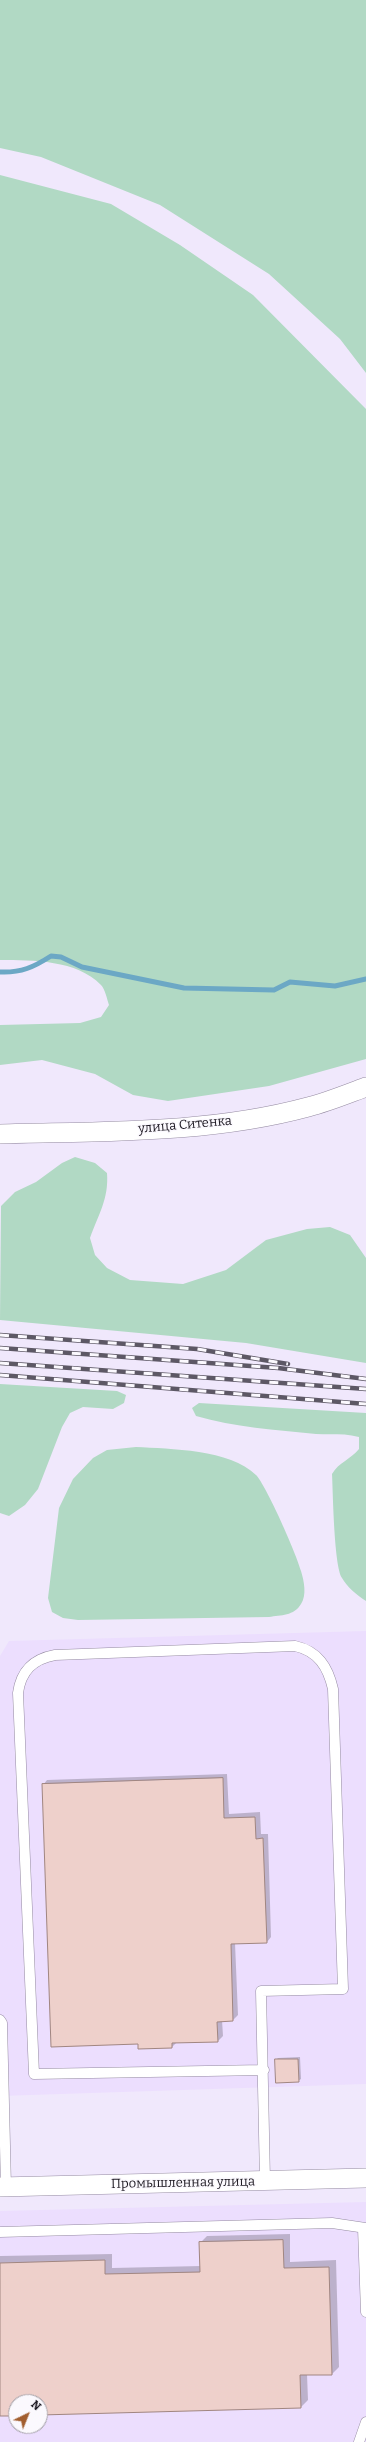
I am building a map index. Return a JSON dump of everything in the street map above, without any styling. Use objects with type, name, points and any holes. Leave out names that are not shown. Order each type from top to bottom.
[{"type":"street","name":"улица Ситенка","points":[[0,1134],[158,1129],[234,1122],[309,1107],[366,1087]]},
{"type":"street","name":"Промышленная улица","points":[[3,2187],[366,2178]]},
{"type":"lane","points":[[264,2070],[34,2074],[18,1693],[20,1680],[33,1663],[43,1658],[56,1655],[295,1646],[306,1648],[325,1666],[333,1689],[343,1989],[261,1991],[264,2070],[265,2181]]},
{"type":"lane","points":[[0,2020],[2,2023],[3,2187]]},
{"type":"lane","points":[[0,2232],[332,2223],[365,2228],[366,2312]]},
{"type":"lane","points":[[359,2442],[366,2422]]},
{"type":"shaded area","points":[[366,1631],[366,2084],[0,2096],[0,1656],[9,1641]]},
{"type":"shaded area","points":[[366,2202],[366,2442],[0,2442],[0,2211]]},
{"type":"green space","points":[[0,0],[366,0],[366,373],[340,339],[269,274],[160,205],[41,157],[0,148]]},
{"type":"green space","points":[[0,175],[111,204],[180,245],[253,295],[366,409],[366,1059],[269,1086],[168,1101],[133,1095],[95,1074],[42,1060],[0,1065],[0,1025],[80,1023],[101,1017],[109,1005],[101,985],[80,971],[67,966],[40,961],[0,960]]},
{"type":"green space","points":[[75,1157],[95,1163],[107,1173],[105,1199],[90,1238],[95,1255],[107,1268],[130,1280],[183,1284],[226,1270],[266,1240],[307,1229],[330,1227],[350,1235],[366,1258],[366,1363],[246,1343],[0,1320],[1,1206],[15,1192],[36,1182],[62,1163]]},
{"type":"green space","points":[[0,1384],[117,1391],[126,1395],[124,1403],[113,1409],[83,1407],[70,1413],[62,1427],[38,1489],[25,1505],[9,1516],[0,1513]]},
{"type":"green space","points":[[199,1403],[366,1413],[366,1601],[352,1591],[342,1578],[339,1571],[333,1512],[332,1474],[359,1449],[359,1437],[270,1429],[210,1420],[196,1416],[192,1408]]},
{"type":"green space","points":[[136,1447],[182,1450],[216,1455],[245,1466],[256,1475],[267,1492],[281,1521],[301,1571],[304,1583],[304,1596],[301,1604],[295,1611],[269,1617],[78,1620],[63,1618],[52,1612],[48,1598],[59,1508],[73,1479],[93,1458],[107,1450]]},
{"type":"building","points":[[223,1778],[224,1818],[255,1817],[256,1839],[263,1838],[267,1943],[231,1944],[233,2021],[217,2022],[218,2042],[172,2043],[172,2048],[138,2049],[138,2044],[51,2047],[42,1784]]},
{"type":"building","points":[[275,2059],[298,2059],[299,2082],[276,2083]]},
{"type":"building","points":[[283,2240],[284,2268],[329,2267],[332,2375],[300,2375],[301,2408],[48,2415],[48,2394],[8,2394],[8,2416],[0,2416],[0,2263],[105,2260],[105,2274],[200,2272],[199,2242]]},
{"type":"waterway","points":[[0,972],[21,970],[39,963],[51,956],[61,957],[82,967],[184,988],[274,990],[290,982],[335,986],[366,979]]},
{"type":"railway","points":[[0,1335],[197,1349],[288,1364]]},
{"type":"railway","points":[[0,1348],[278,1368],[366,1379]]},
{"type":"railway","points":[[0,1363],[366,1389]]},
{"type":"railway","points":[[0,1375],[366,1404]]}]
